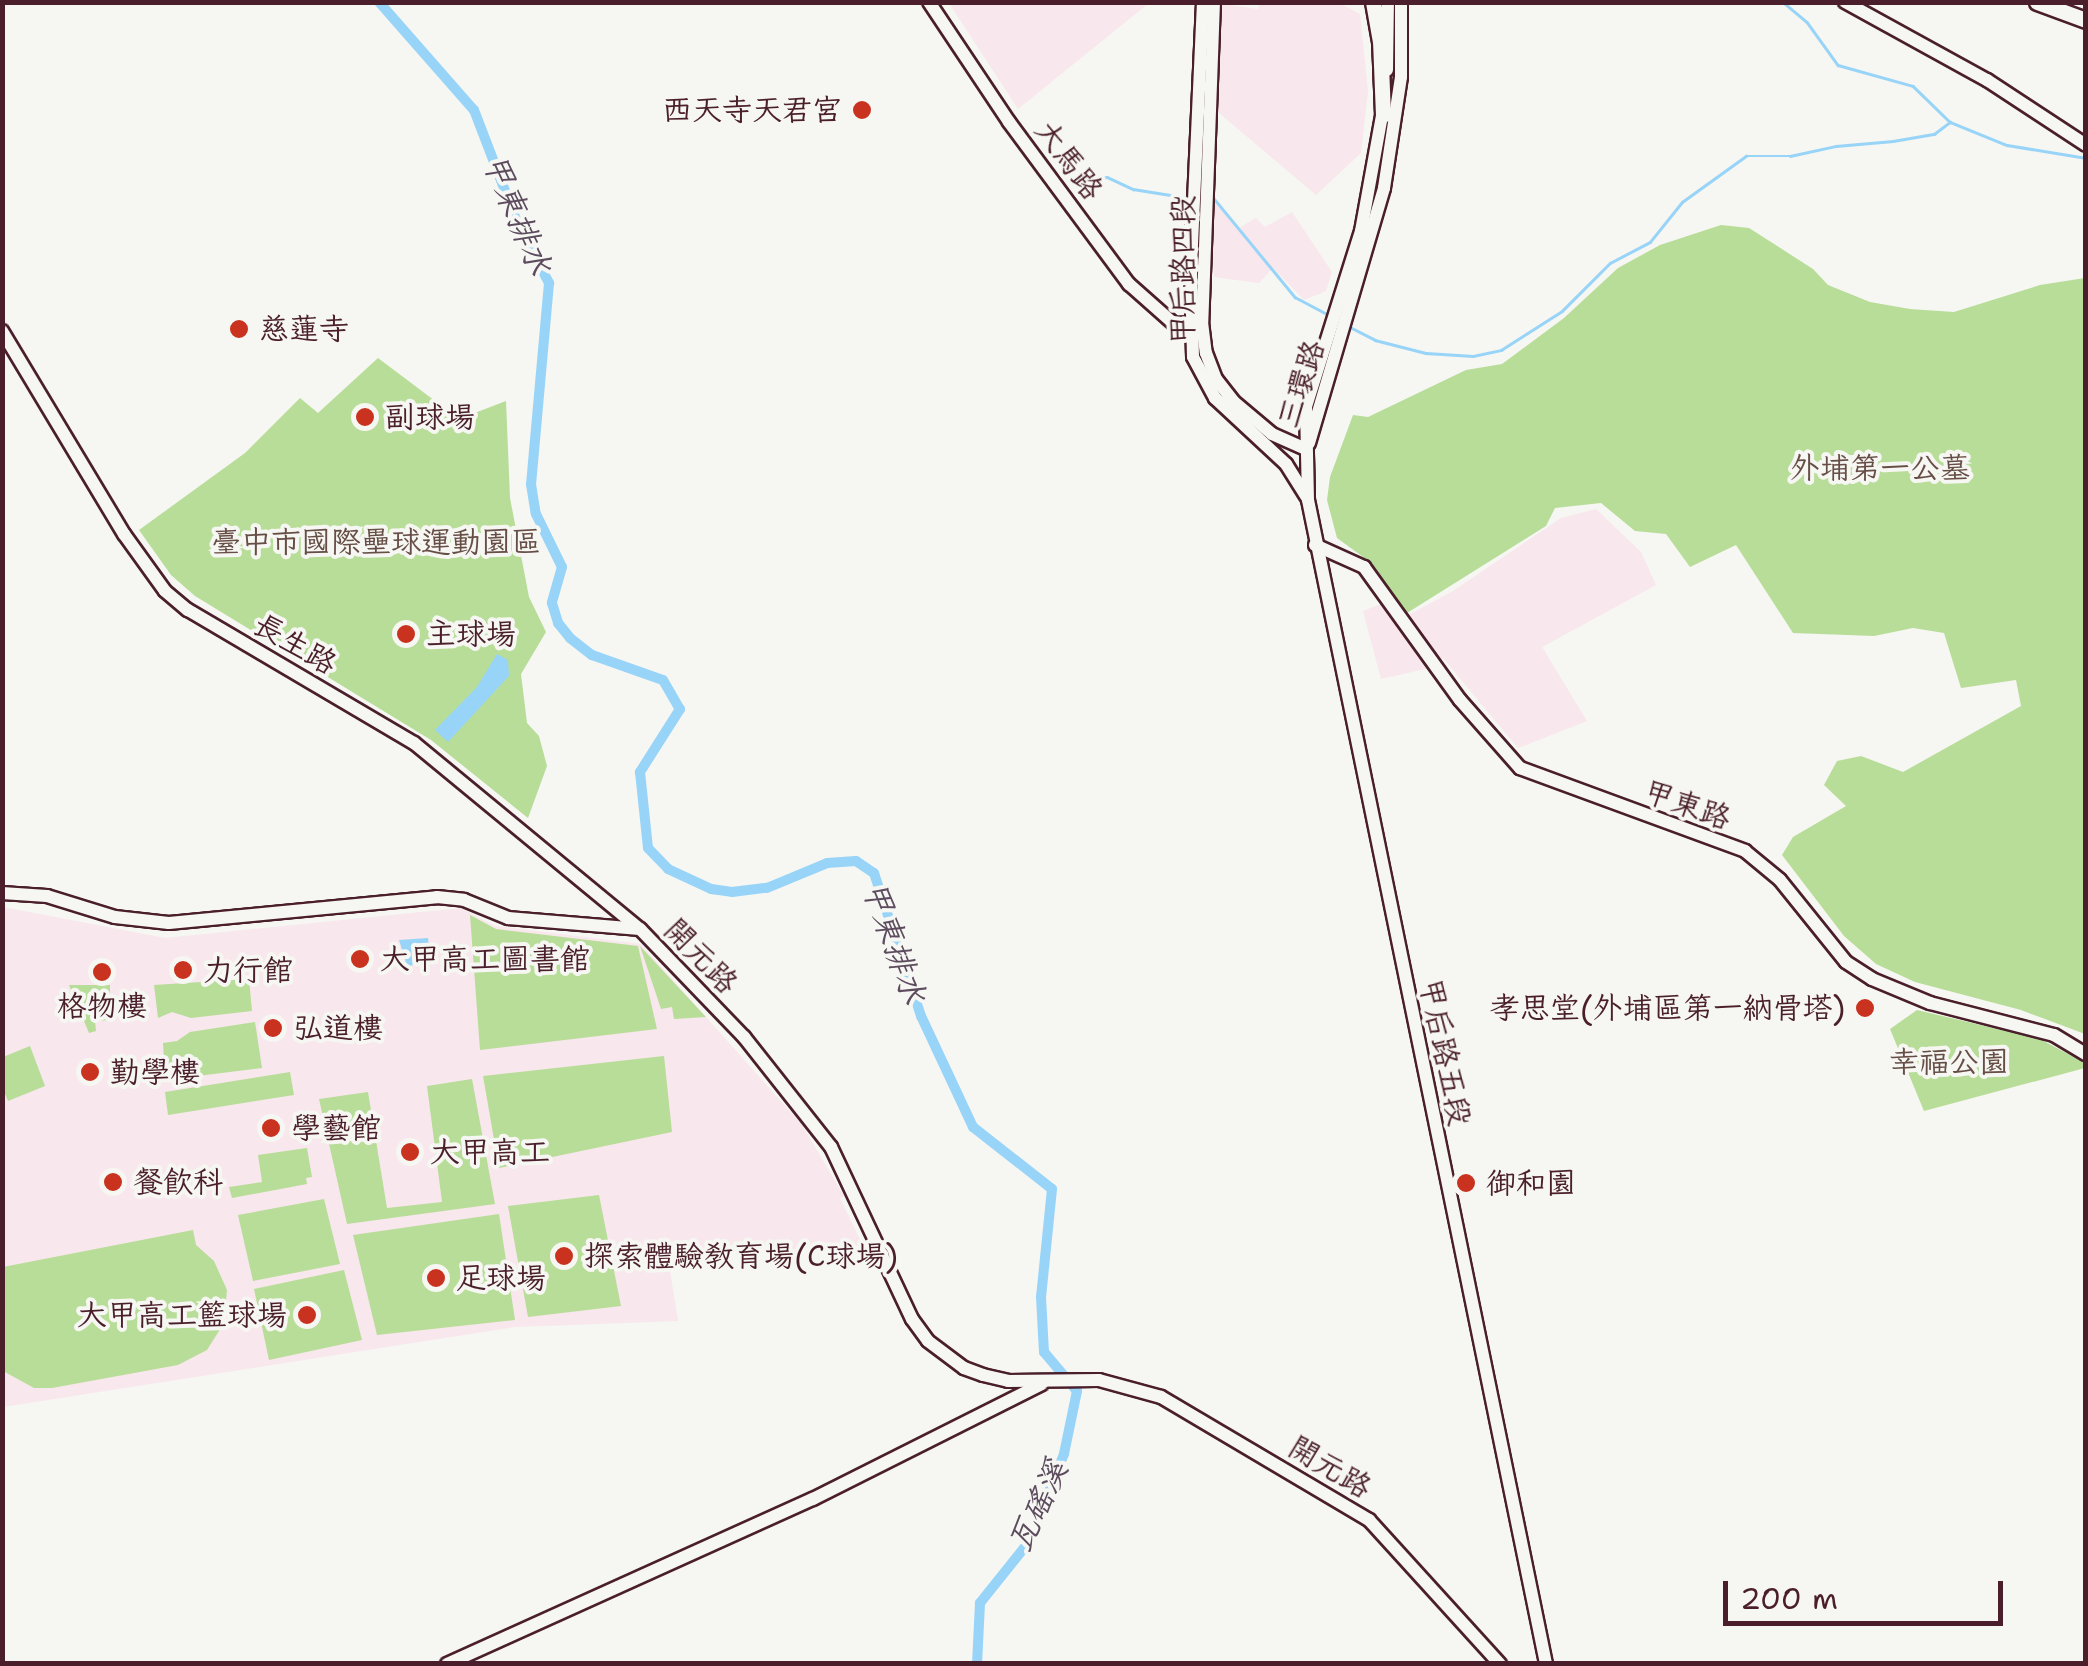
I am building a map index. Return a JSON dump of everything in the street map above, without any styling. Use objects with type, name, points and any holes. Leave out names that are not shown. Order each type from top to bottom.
[{"type":"highway","points":[[1373,2],[1380,40],[1383,115]]},
{"type":"highway","points":[[2036,2],[2086,18]]},
{"type":"highway","points":[[2058,2],[2086,18]]},
{"type":"street","name":"大馬路","points":[[929,2],[1009,122],[1129,284],[1174,324],[1195,323]]},
{"type":"street","name":"甲后路四段","points":[[1203,2],[1195,323],[1216,379],[1234,401],[1272,434],[1306,450]]},
{"type":"street","name":"甲后路四段","points":[[1214,2],[1193,357],[1215,398],[1286,464],[1308,500]]},
{"type":"street","name":"三環路","points":[[1311,419],[1310,388],[1361,231],[1383,115],[1388,2]]},
{"type":"street","name":"三環路","points":[[1306,450],[1311,419],[1373,238],[1392,151],[1401,77],[1401,2]]},
{"type":"street","points":[[1845,2],[1987,80],[2084,144]]},
{"type":"street","name":"長生路","points":[[2,331],[124,534],[165,591],[188,610],[414,742],[640,929]]},
{"type":"street","points":[[1266,444],[1306,450]]},
{"type":"street","name":"甲后路五段","points":[[1306,450],[1315,546],[1546,1664]]},
{"type":"street","name":"甲東路","points":[[1315,546],[1364,567],[1460,700],[1520,768],[1745,851],[1780,880],[1846,962],[1872,979],[1930,1003],[2054,1036],[2086,1054]]},
{"type":"street","name":"開元路","points":[[2,893],[46,896],[115,917],[169,923],[437,896],[464,900],[508,918],[640,929],[744,1037],[831,1148],[912,1319],[928,1342],[964,1368],[1008,1381],[1090,1380],[1161,1397],[1369,1520],[1500,1664]]},
{"type":"street","points":[[1002,1405],[1008,1381]]},
{"type":"street","points":[[448,1664],[813,1498],[1053,1381]]},
{"type":"shaded area","points":[[949,3],[1149,3],[1018,109]]},
{"type":"shaded area","points":[[1260,3],[1339,3],[1360,14],[1368,91],[1361,153],[1316,195],[1218,112],[1222,4],[1258,9]]},
{"type":"shaded area","points":[[1212,195],[1239,228],[1256,218],[1265,227],[1292,212],[1332,272],[1326,291],[1304,300],[1273,268],[1259,283],[1214,277]]},
{"type":"shaded area","points":[[1596,509],[1641,552],[1656,585],[1542,647],[1587,721],[1518,748],[1443,658],[1425,669],[1381,679],[1363,611],[1381,604],[1394,623],[1453,591],[1561,518]]},
{"type":"shaded area","name":"大甲高工","points":[[3,907],[165,938],[461,908],[495,926],[641,944],[802,1125],[844,1196],[840,1198],[863,1246],[668,1254],[663,1227],[678,1321],[515,1327],[3,1407]]},
{"type":"green space","name":"外埔第一公墓","points":[[1721,225],[1749,228],[1813,269],[1828,285],[1870,302],[1910,309],[1954,312],[2040,285],[2085,278],[2085,1034],[2021,1010],[1915,982],[1876,964],[1844,936],[1782,855],[1793,837],[1846,806],[1824,785],[1837,761],[1861,756],[1903,772],[2021,706],[2016,680],[1961,688],[1944,633],[1913,628],[1874,636],[1793,633],[1736,545],[1690,567],[1666,534],[1635,531],[1601,503],[1555,508],[1546,526],[1407,613],[1370,562],[1337,538],[1327,500],[1330,477],[1353,415],[1368,417],[1466,370],[1502,364],[1564,318],[1618,268],[1660,245]]},
{"type":"green space","name":"臺中市國際壘球運動園區","points":[[378,358],[459,419],[506,401],[510,498],[529,597],[546,632],[521,674],[527,723],[539,736],[547,766],[528,818],[431,740],[195,596],[171,575],[139,530],[245,453],[300,398],[318,413]]},
{"type":"green space","points":[[470,915],[496,929],[638,946],[657,1029],[480,1050]]},
{"type":"green space","points":[[640,946],[706,1017],[674,1019],[672,1007],[661,1009]]},
{"type":"green space","points":[[249,979],[252,1011],[191,1018],[172,1012],[158,1018],[154,985]]},
{"type":"green space","points":[[69,985],[110,985],[110,1020],[95,1021],[96,1031],[89,1033]]},
{"type":"green space","name":"幸福公園","points":[[1917,1010],[2040,1039],[2085,1063],[2085,1068],[1924,1111],[1890,1029]]},
{"type":"green space","points":[[255,1022],[262,1068],[165,1080],[163,1043],[177,1041],[190,1032]]},
{"type":"green space","points":[[30,1046],[45,1086],[8,1101],[3,1089],[3,1057]]},
{"type":"green space","points":[[664,1056],[672,1132],[499,1168],[483,1076]]},
{"type":"green space","points":[[290,1072],[294,1095],[168,1115],[165,1092]]},
{"type":"green space","points":[[472,1079],[495,1204],[347,1224],[319,1099],[368,1092],[387,1208],[442,1202],[427,1086]]},
{"type":"green space","points":[[307,1148],[312,1177],[306,1178],[307,1184],[232,1198],[229,1187],[262,1182],[258,1155]]},
{"type":"green space","name":"探索體驗教育場(C球場)","points":[[599,1195],[621,1306],[528,1317],[508,1206]]},
{"type":"green space","name":"大甲高工籃球場","points":[[324,1199],[340,1264],[253,1281],[238,1215]]},
{"type":"green space","name":"足球場","points":[[499,1214],[515,1320],[377,1335],[353,1235]]},
{"type":"green space","points":[[193,1230],[196,1245],[214,1261],[227,1290],[224,1323],[207,1350],[178,1365],[52,1388],[34,1388],[3,1371],[3,1267]]},
{"type":"green space","name":"大甲高工籃球場","points":[[344,1270],[362,1340],[269,1360],[254,1289]]},
{"type":"water","points":[[497,654],[508,660],[509,676],[448,742],[435,730],[477,687]]},
{"type":"water","points":[[428,938],[431,962],[414,963],[408,969],[399,940]]},
{"type":"waterway","name":"甲東排水","points":[[379,2],[474,110],[519,227],[549,283],[531,484],[536,514],[562,567],[552,603],[558,623],[592,655],[663,680],[680,709],[640,772],[648,848],[668,869],[711,889],[732,892],[767,888],[827,863],[856,861],[874,873],[921,1016],[973,1127],[1052,1189],[1041,1297],[1044,1352],[1077,1391],[1064,1454],[1028,1543],[980,1603],[977,1664]]},
{"type":"waterway","points":[[1783,2],[1807,22],[1838,65],[1913,86],[1950,122],[2007,145],[2086,158]]},
{"type":"waterway","points":[[1350,327],[1375,340],[1426,353],[1473,356],[1501,350],[1562,311],[1610,263],[1650,242],[1682,202],[1746,156],[1790,156],[1836,146],[1893,141],[1934,134],[1950,122]]},
{"type":"waterway","points":[[1075,181],[1107,177],[1133,189],[1190,198]]},
{"type":"waterway","points":[[1212,196],[1295,297],[1330,316]]},
{"type":"place","name":"西天寺天君宮","points":[[862,110]]},
{"type":"place","name":"慈蓮寺","points":[[239,329]]},
{"type":"place","name":"副球場","points":[[365,417]]},
{"type":"place","name":"主球場","points":[[406,634]]},
{"type":"place","name":"大甲高工圖書館","points":[[360,959]]},
{"type":"place","name":"力行館","points":[[183,970]]},
{"type":"place","name":"格物樓","points":[[102,972]]},
{"type":"place","name":"孝思堂(外埔區第一納骨塔)","points":[[1865,1008]]},
{"type":"place","name":"弘道樓","points":[[273,1028]]},
{"type":"place","name":"勤學樓","points":[[90,1072]]},
{"type":"place","name":"學藝館","points":[[271,1128]]},
{"type":"place","name":"大甲高工","points":[[410,1152]]},
{"type":"place","name":"餐飲科","points":[[113,1182]]},
{"type":"place","name":"御和園","points":[[1466,1183]]},
{"type":"place","name":"探索體驗教育場(C球場)","points":[[564,1256]]},
{"type":"place","name":"足球場","points":[[436,1278]]},
{"type":"place","name":"大甲高工籃球場","points":[[307,1315]]},
{"type":"water label","name":"瓦磘溪","points":[[1038,1506]]}]
